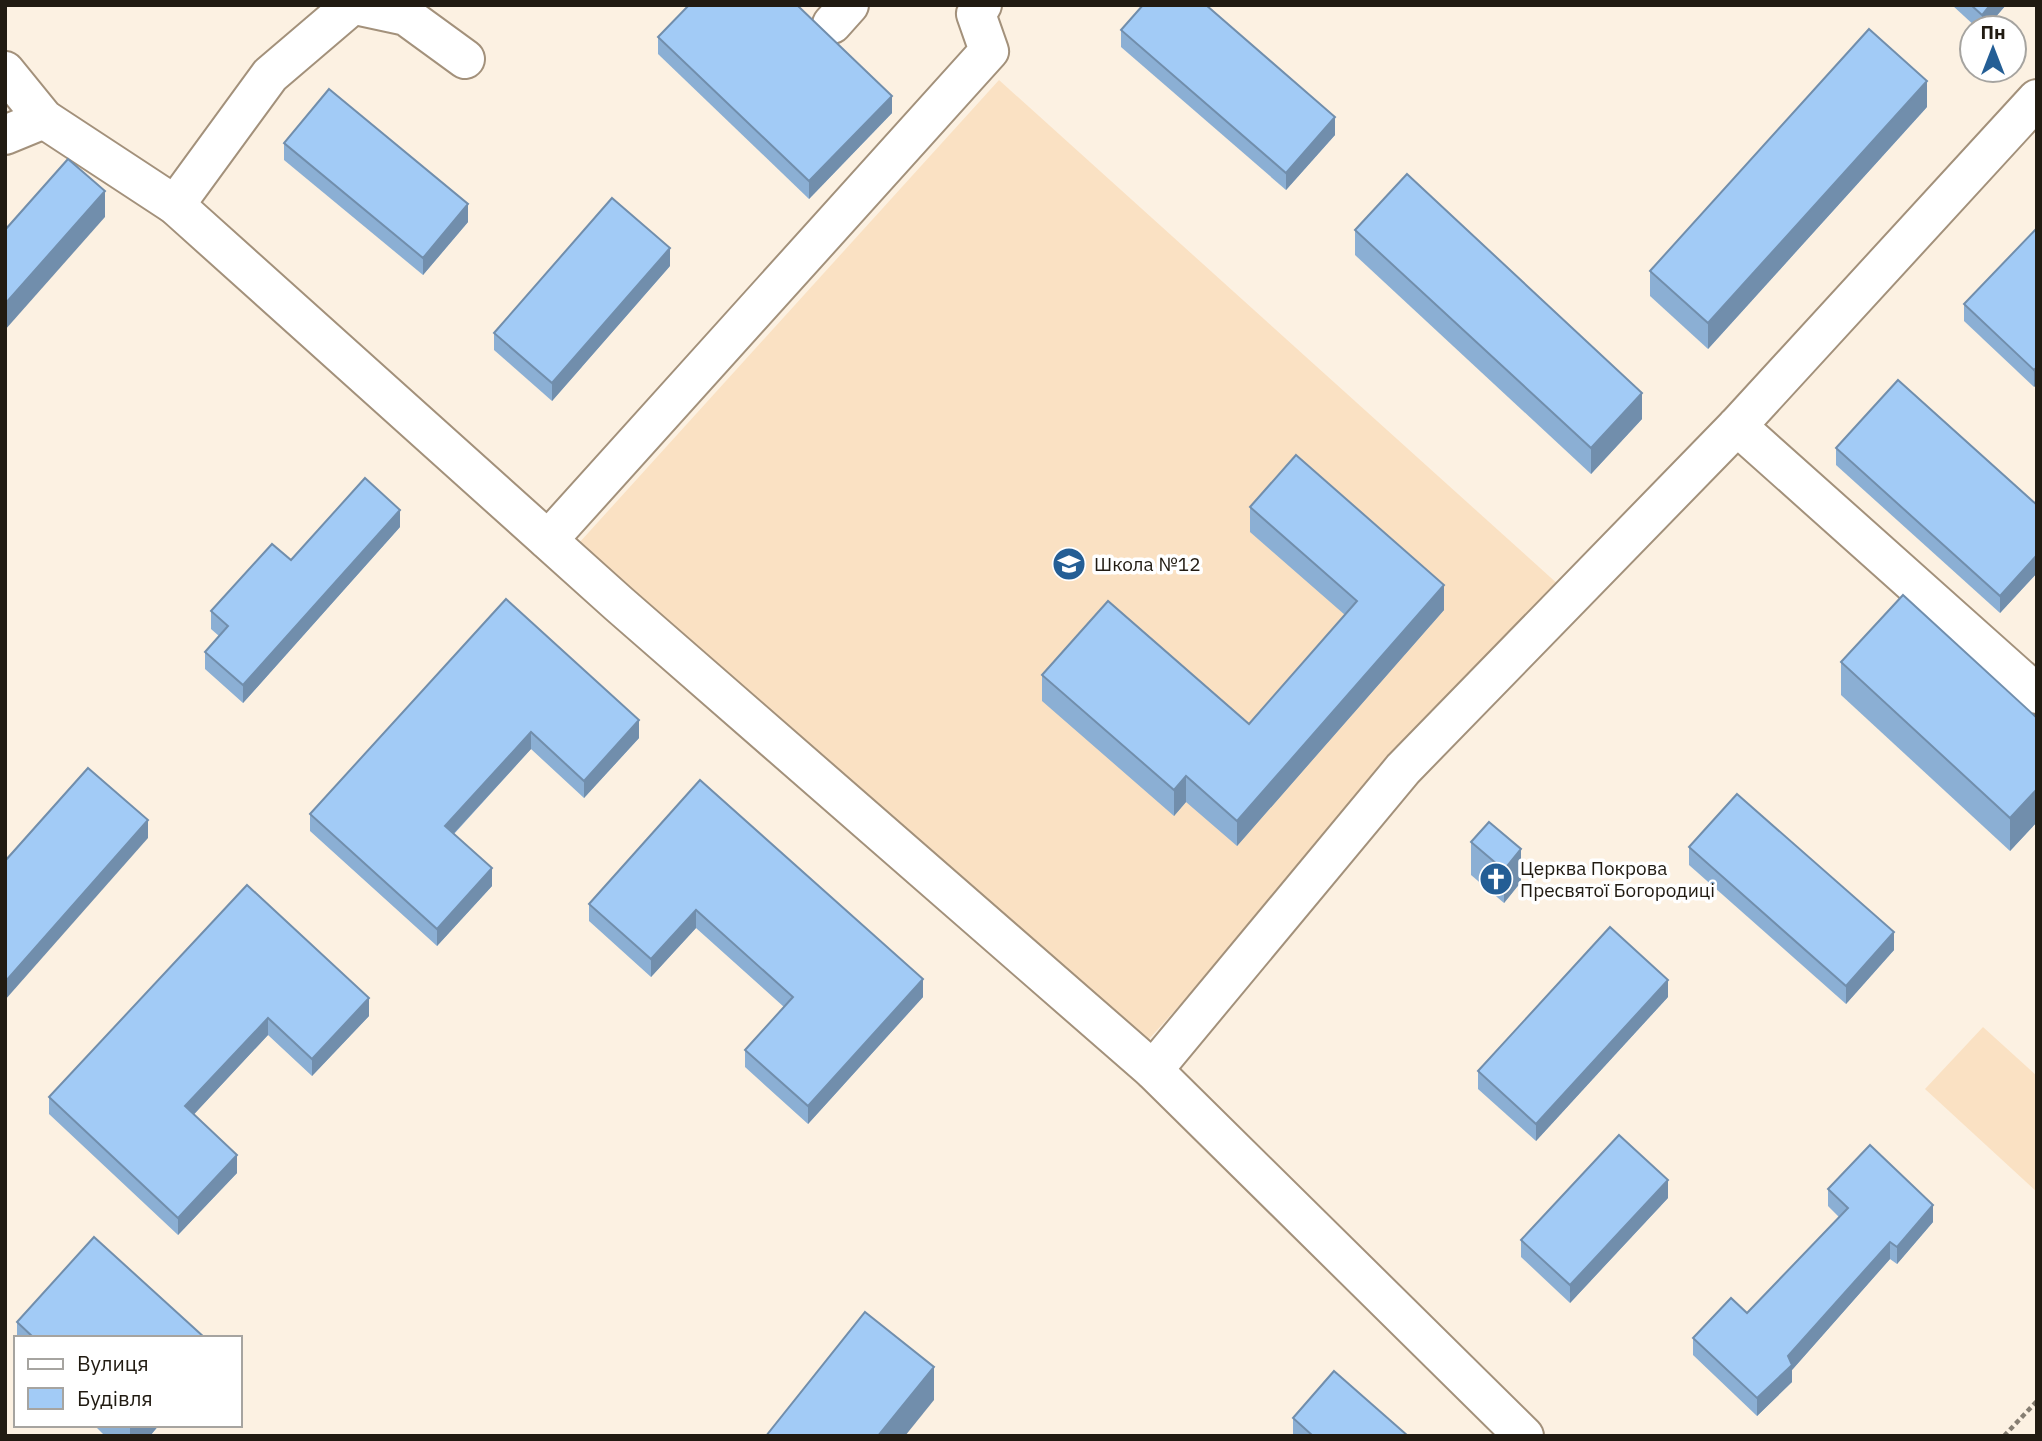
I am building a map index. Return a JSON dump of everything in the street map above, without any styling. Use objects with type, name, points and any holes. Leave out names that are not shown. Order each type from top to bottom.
[{"type":"street","points":[[175,205],[270,75],[354,5],[406,16],[465,59]]},
{"type":"street","points":[[548,540],[989,51],[975,8]]},
{"type":"street","points":[[5,72],[44,119],[175,205],[619,604],[1153,1070],[1524,1436]]},
{"type":"street","points":[[1153,1070],[1403,769],[1737,426],[2037,99]]},
{"type":"street","points":[[5,135],[44,119]]},
{"type":"street","points":[[1737,426],[2037,694]]},
{"type":"path","points":[[2004,1436],[2037,1401]]},
{"type":"shaded area","name":"Школа №12","points":[[999,80],[1560,586],[1140,1049],[579,543]]},
{"type":"shaded area","points":[[1983,1027],[2037,1076],[2037,1192],[1925,1089]]},
{"type":"building","points":[[689,5],[797,5],[892,96],[809,181],[658,37]]},
{"type":"building","points":[[1143,5],[1206,5],[1335,117],[1286,173],[1121,30]]},
{"type":"building","points":[[1971,5],[1990,5],[1981,14]]},
{"type":"building","points":[[1869,29],[1927,81],[1708,323],[1650,271]]},
{"type":"building","points":[[329,89],[468,204],[423,258],[284,143]]},
{"type":"building","points":[[68,159],[105,191],[5,304],[5,230]]},
{"type":"building","points":[[1407,174],[1642,393],[1591,448],[1355,230]]},
{"type":"building","points":[[612,198],[670,248],[552,383],[494,333]]},
{"type":"building","points":[[2037,228],[2037,367],[2034,370],[1964,304]]},
{"type":"building","points":[[1898,380],[2037,505],[2037,555],[2000,596],[1836,448]]},
{"type":"building","points":[[1296,455],[1444,585],[1237,821],[1186,776],[1174,790],[1042,675],[1108,601],[1249,724],[1357,601],[1250,507]]},
{"type":"building","points":[[365,478],[400,510],[243,685],[205,652],[228,626],[211,611],[272,544],[291,560]]},
{"type":"building","points":[[1903,595],[2037,718],[2037,789],[2010,818],[1841,662]]},
{"type":"building","points":[[506,599],[639,720],[584,781],[531,732],[445,826],[492,868],[437,929],[310,814]]},
{"type":"building","points":[[88,768],[148,820],[5,982],[5,861]]},
{"type":"building","points":[[700,780],[923,979],[808,1106],[745,1050],[793,997],[696,910],[651,959],[589,904]]},
{"type":"building","points":[[1737,794],[1894,932],[1846,986],[1689,847]]},
{"type":"building","points":[[1489,822],[1521,849],[1504,870],[1471,842]]},
{"type":"building","points":[[247,885],[369,998],[312,1059],[268,1018],[185,1106],[237,1155],[178,1218],[49,1097]]},
{"type":"building","points":[[1610,927],[1668,980],[1536,1124],[1478,1071]]},
{"type":"building","points":[[1619,1135],[1668,1180],[1570,1285],[1521,1240]]},
{"type":"building","points":[[1870,1145],[1933,1205],[1897,1247],[1890,1242],[1788,1356],[1792,1365],[1757,1398],[1693,1338],[1731,1298],[1747,1313],[1848,1208],[1828,1189]]},
{"type":"building","points":[[94,1237],[203,1336],[32,1336],[17,1322]]},
{"type":"building","points":[[865,1312],[934,1367],[878,1436],[766,1436]]},
{"type":"building","points":[[1334,1371],[1408,1436],[1313,1436],[1293,1418]]},
{"type":"place","name":"Школа №12","points":[[1069,564]]},
{"type":"place","name":"Церква Покрова Пресвятої Богородиці","points":[[1496,879]]}]
